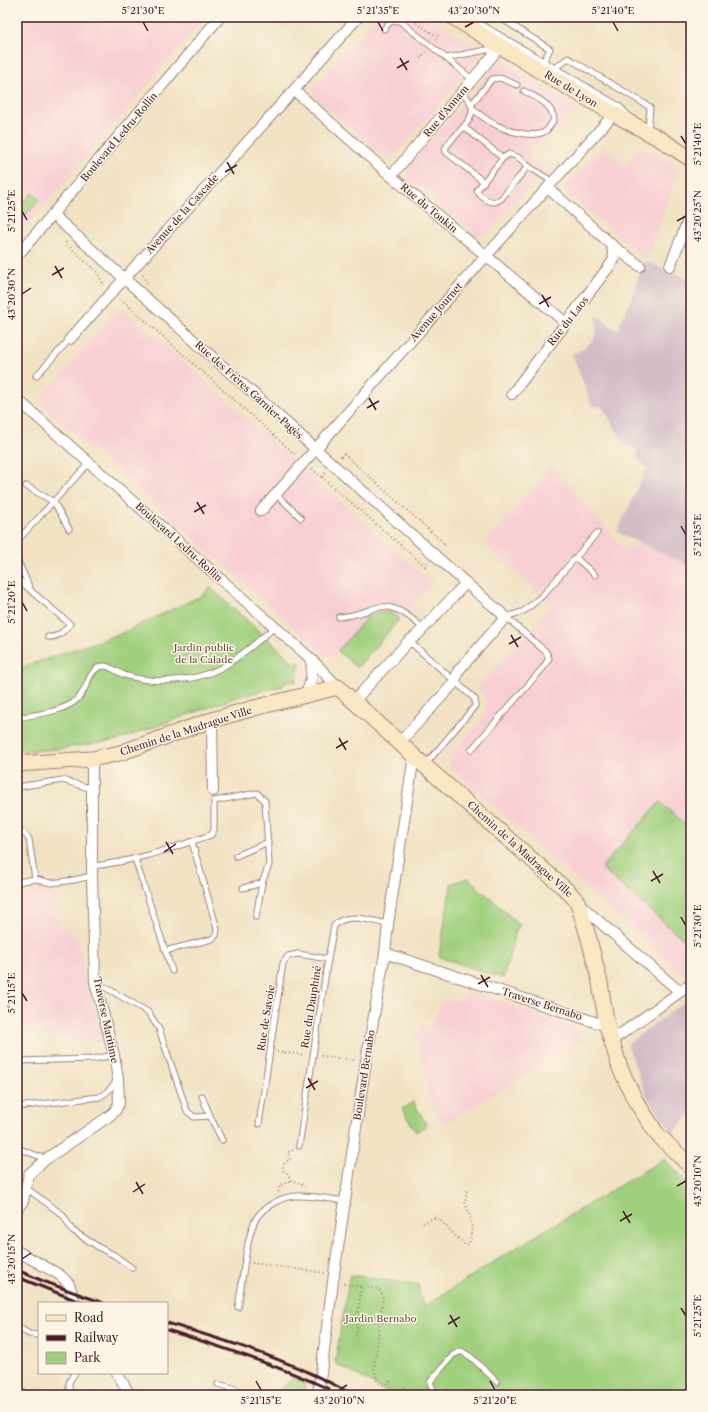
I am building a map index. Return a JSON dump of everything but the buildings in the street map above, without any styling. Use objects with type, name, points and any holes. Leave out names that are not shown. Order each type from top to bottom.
[{"type":"street","name":"Boulevard Ledru-Rollin","points":[[17,256],[220,17]]},
{"type":"street","name":"Avenue de la Cascade","points":[[70,339],[358,17]]},
{"type":"street","name":"Rue de Lyon","points":[[453,17],[500,47],[546,69],[614,114],[691,159]]},
{"type":"street","name":"Rue d'Annam","points":[[391,176],[500,47]]},
{"type":"street","name":"Rue du Tonkin","points":[[294,90],[391,176],[566,323]]},
{"type":"street","name":"Avenue Journet","points":[[261,512],[486,256],[614,114]]},
{"type":"street","points":[[550,185],[612,245],[640,266]]},
{"type":"street","points":[[670,266],[691,213]]},
{"type":"street","name":"Rue des Frères Garnier-Pagès","points":[[53,215],[506,617]]},
{"type":"street","name":"Rue du Laos","points":[[512,394],[614,260],[612,245]]},
{"type":"street","name":"Boulevard Ledru-Rollin","points":[[17,400],[311,659],[338,687]]},
{"type":"street","points":[[354,701],[409,641],[466,583]]},
{"type":"street","points":[[400,742],[455,682],[458,671],[506,617]]},
{"type":"street","points":[[305,696],[310,685],[312,668],[311,659]]},
{"type":"street","name":"Chemin de la Madrague Ville","points":[[17,764],[92,759],[120,754],[212,720],[338,687],[400,742],[419,761],[570,893],[578,903],[600,983],[607,1026],[620,1068],[635,1100],[657,1134],[691,1167]]},
{"type":"street","points":[[212,720],[213,796]]},
{"type":"street","name":"Traverse Maritime","points":[[17,1209],[23,1201],[29,1174],[46,1158],[108,1117],[115,1111],[119,1103],[118,1079],[114,1055],[95,982],[92,871],[92,759]]},
{"type":"street","name":"Boulevard Bernabo","points":[[318,1395],[333,1278],[366,1061],[385,953],[388,924],[419,761]]},
{"type":"street","points":[[578,903],[680,992]]},
{"type":"street","name":"Traverse Bernabo","points":[[385,953],[607,1026]]},
{"type":"street","points":[[611,1041],[691,984]]},
{"type":"street","points":[[17,1251],[60,1275],[69,1284],[75,1302]]},
{"type":"street","points":[[118,1374],[130,1395]]},
{"type":"lane","points":[[468,17],[546,69],[619,106],[646,132]]},
{"type":"lane","points":[[499,17],[550,50],[546,69]]},
{"type":"lane","points":[[384,29],[388,23],[395,20],[401,22],[472,80]]},
{"type":"lane","points":[[446,58],[500,47]]},
{"type":"lane","points":[[546,69],[568,58],[650,107],[646,132]]},
{"type":"lane","points":[[484,182],[446,152],[446,146],[464,127],[472,114],[472,107],[492,79],[500,78],[517,85]]},
{"type":"lane","points":[[462,92],[472,107],[484,118],[497,125],[521,134],[541,133],[547,130],[554,119],[553,114],[548,105],[524,91]]},
{"type":"lane","points":[[464,127],[503,158]]},
{"type":"lane","points":[[528,166],[501,199],[492,202],[478,193],[478,190],[484,182],[508,154],[513,155],[528,166],[550,185]]},
{"type":"lane","points":[[36,376],[70,339]]},
{"type":"lane","points":[[17,541],[89,463]]},
{"type":"lane","points":[[26,486],[54,502],[69,528]]},
{"type":"lane","points":[[276,495],[301,518]]},
{"type":"lane","points":[[506,617],[524,611],[542,596],[598,533]]},
{"type":"lane","points":[[576,558],[595,575]]},
{"type":"lane","points":[[17,559],[31,591]]},
{"type":"lane","points":[[17,578],[70,624],[61,634],[55,637],[48,637]]},
{"type":"lane","points":[[339,617],[351,617],[378,607],[389,607],[404,613],[423,628]]},
{"type":"lane","points":[[471,750],[543,668],[549,658],[546,652],[506,617]]},
{"type":"lane","points":[[17,718],[53,711],[73,703],[81,696],[93,673],[99,667],[105,666],[125,675],[143,679],[165,681],[189,680],[208,675],[225,667],[238,658],[274,628]]},
{"type":"lane","points":[[409,641],[475,699],[475,706],[419,761]]},
{"type":"lane","points":[[17,787],[63,780],[92,788]]},
{"type":"lane","points":[[17,882],[35,879],[51,883],[74,880],[92,871],[112,864],[192,842],[211,835],[214,830],[213,796],[256,792],[261,795],[265,801],[269,865],[262,883],[256,917]]},
{"type":"lane","points":[[17,830],[23,832],[29,840],[35,879]]},
{"type":"lane","points":[[165,951],[212,939],[216,935],[217,929],[192,842]]},
{"type":"lane","points":[[236,856],[268,842]]},
{"type":"lane","points":[[136,858],[172,971]]},
{"type":"lane","points":[[243,888],[262,883]]},
{"type":"lane","name":"Rue du Dauphiné","points":[[299,1146],[334,926],[338,922],[346,919],[356,918],[388,924]]},
{"type":"lane","name":"Rue de Savoie","points":[[258,1124],[283,963],[288,956],[298,954],[328,959]]},
{"type":"lane","points":[[95,982],[148,1012],[159,1029],[187,1111],[194,1117],[210,1116]]},
{"type":"lane","points":[[17,1061],[93,1059],[114,1055]]},
{"type":"lane","points":[[17,1107],[99,1097],[106,1093],[118,1079]]},
{"type":"lane","points":[[202,1096],[222,1140]]},
{"type":"lane","points":[[17,1148],[46,1158]]},
{"type":"lane","points":[[26,1188],[63,1215],[72,1230],[132,1268]]},
{"type":"lane","points":[[238,1307],[251,1231],[257,1217],[270,1206],[282,1199],[296,1196],[345,1201]]},
{"type":"lane","points":[[17,1326],[30,1334],[38,1335]]},
{"type":"lane","points":[[435,1395],[430,1382],[453,1355],[461,1351],[471,1357],[497,1382]]},
{"type":"lane","points":[[72,1395],[68,1385],[74,1374]]},
{"type":"lane","points":[[218,1384],[236,1389],[241,1395]]},
{"type":"path","points":[[65,243],[97,272],[104,286]]},
{"type":"path","points":[[143,272],[148,283],[148,289]]},
{"type":"path","points":[[119,298],[298,457]]},
{"type":"path","points":[[312,469],[425,566]]},
{"type":"path","points":[[278,1052],[300,1054]]},
{"type":"path","points":[[325,1057],[366,1061]]},
{"type":"path","points":[[288,1152],[290,1160],[283,1166],[283,1170],[288,1174],[291,1180]]},
{"type":"path","points":[[423,1223],[434,1218],[439,1219],[465,1245],[469,1244],[472,1228],[465,1202],[467,1190]]},
{"type":"path","points":[[250,1263],[333,1278],[362,1287],[378,1289],[383,1296],[374,1369],[377,1381],[382,1385],[388,1384],[390,1381]]},
{"type":"path","points":[[356,1336],[362,1287]]},
{"type":"path","points":[[358,1320],[392,1323]]},
{"type":"path","points":[[17,1380],[30,1395]]},
{"type":"shaded area","points":[[17,17],[192,17],[200,23],[17,237]]},
{"type":"shaded area","points":[[377,17],[427,17],[477,47],[479,58],[393,157],[384,157],[314,97],[313,88]]},
{"type":"shaded area","points":[[505,64],[578,108],[559,131],[546,134],[528,155],[544,169],[485,235],[476,236],[407,177],[407,168],[496,65]]},
{"type":"shaded area","points":[[639,145],[679,168],[646,260],[568,194],[567,186],[603,146],[626,166]]},
{"type":"shaded area","points":[[645,261],[690,280],[686,290],[691,293],[691,567],[617,532],[647,468],[636,456],[638,450],[625,445],[602,407],[592,406],[572,354],[585,348],[594,339],[597,328],[596,315],[618,331]]},
{"type":"shaded area","points":[[121,307],[432,583],[399,619],[391,613],[385,612],[379,612],[368,616],[333,656],[326,656],[38,401]]},
{"type":"shaded area","points":[[552,466],[606,527],[624,552],[640,543],[691,567],[691,973],[686,977],[449,766],[449,758],[481,721],[485,713],[486,704],[483,694],[477,688],[552,605],[484,544]]},
{"type":"shaded area","points":[[54,889],[58,925],[77,937],[85,979],[105,1043],[17,1033],[17,895]]},
{"type":"shaded area","points":[[467,990],[574,1027],[584,1040],[445,1124],[432,1105],[418,1044],[412,1039],[423,1024],[429,1027],[442,1003],[462,1000]]},
{"type":"shaded area","points":[[691,997],[691,1114],[673,1133],[647,1097],[627,1044]]},
{"type":"green space","points":[[32,193],[40,200],[17,225],[17,211]]},
{"type":"green space","name":"Jardin public de la Calade","points":[[210,587],[294,663],[300,663],[296,682],[287,681],[283,686],[237,697],[118,740],[58,749],[17,752],[17,669],[122,633],[203,595]]},
{"type":"green space","points":[[379,612],[391,613],[399,619],[357,668],[338,651],[368,616]]},
{"type":"green space","points":[[660,802],[691,829],[691,946],[601,868]]},
{"type":"green space","points":[[468,878],[520,925],[516,930],[503,978],[439,957],[451,884]]},
{"type":"green space","points":[[413,1102],[427,1125],[416,1132],[402,1109]]},
{"type":"green space","name":"Jardin Bernabo","points":[[664,1159],[691,1185],[691,1395],[404,1395],[402,1389],[400,1395],[393,1395],[335,1363],[350,1275],[418,1285],[423,1307],[519,1246]]},
{"type":"green space","points":[[293,1378],[305,1383],[303,1395],[279,1395],[282,1388]]},
{"type":"railway","points":[[17,1270],[100,1302]]},
{"type":"railway","points":[[17,1277],[80,1302]]},
{"type":"railway","points":[[168,1323],[271,1357],[318,1377],[354,1395]]},
{"type":"railway","points":[[168,1330],[249,1357],[329,1389]]}]
